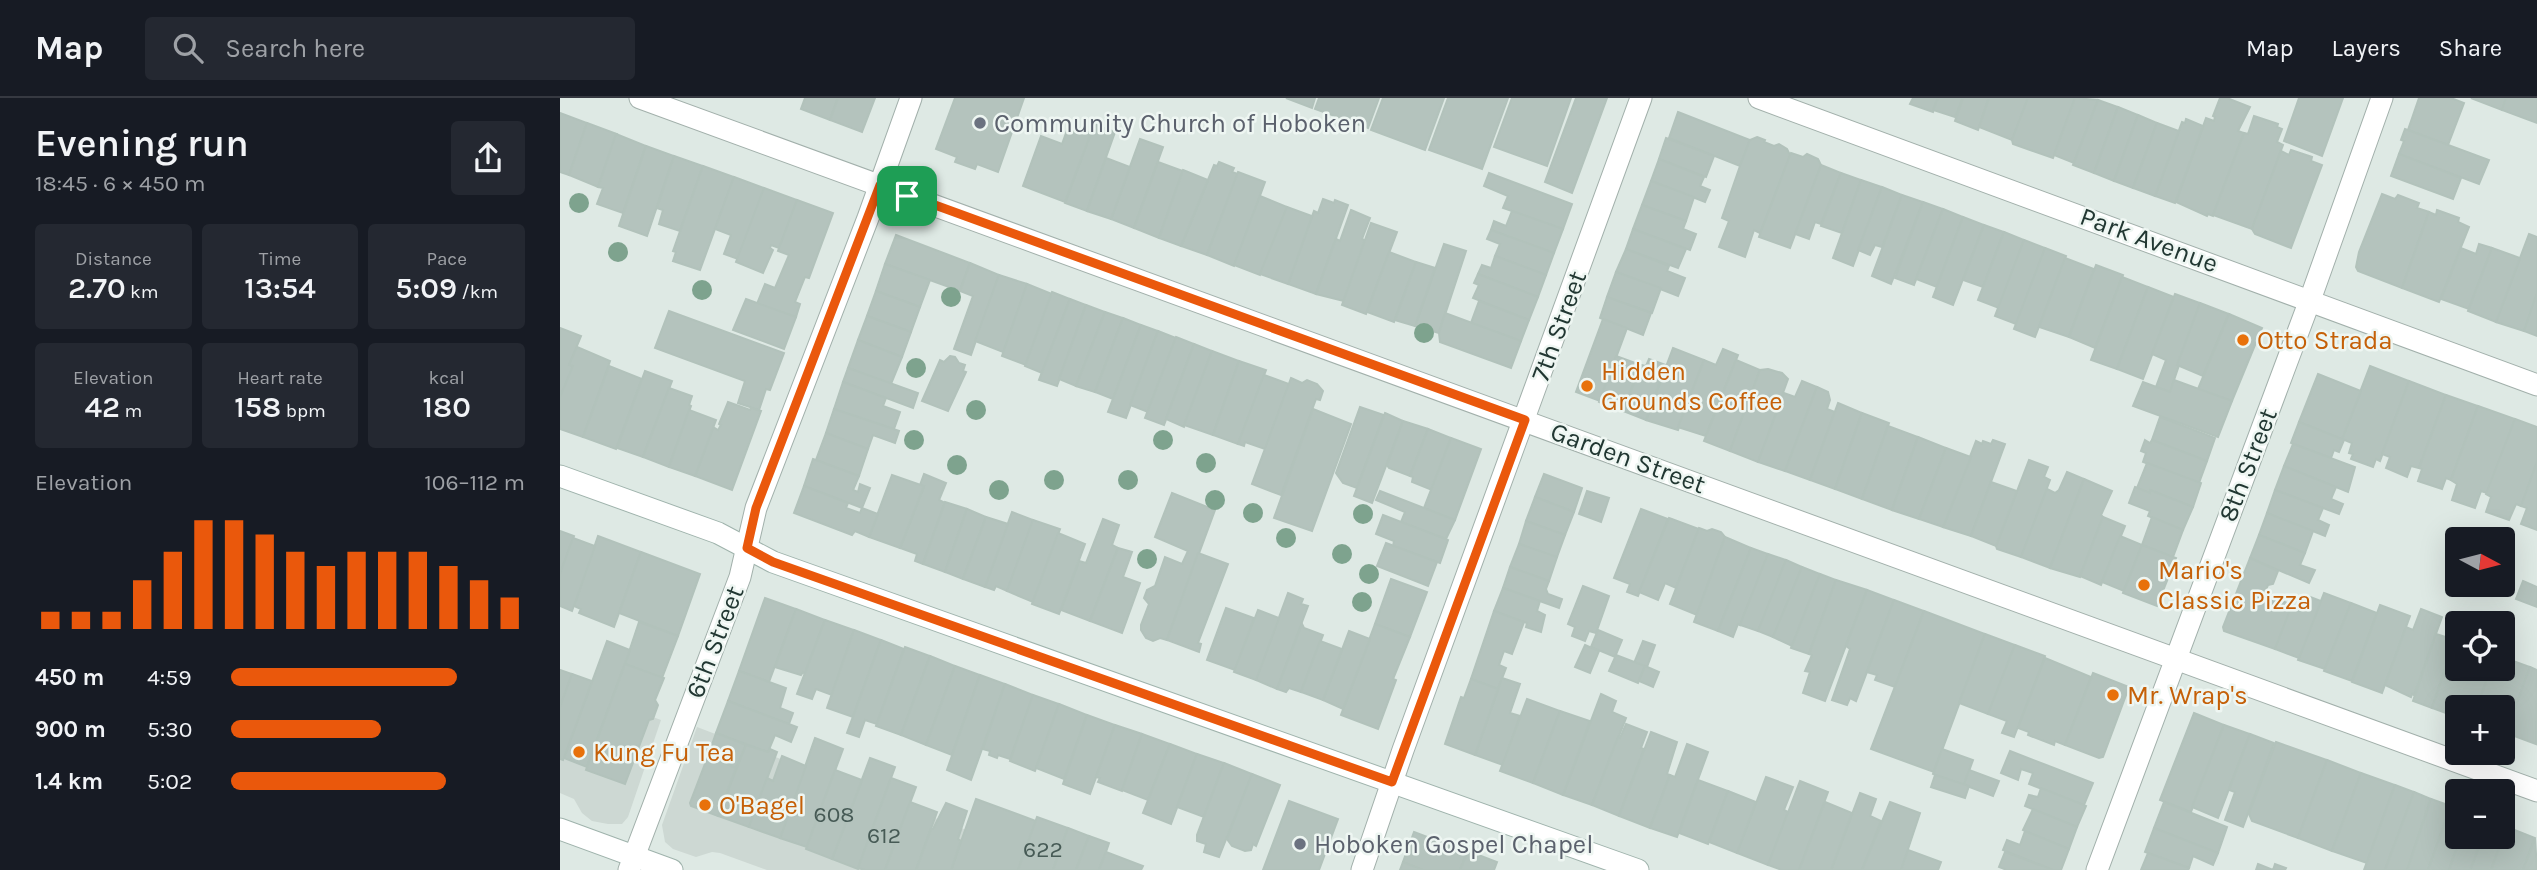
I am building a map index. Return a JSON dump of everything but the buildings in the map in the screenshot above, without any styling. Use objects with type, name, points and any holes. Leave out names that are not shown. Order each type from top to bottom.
[{"type":"street","name":"Garden Street","points":[[640,98],[2537,791]]},
{"type":"street","name":"6th Street","points":[[631,863],[740,577],[756,508],[911,98]]},
{"type":"street","name":"7th Street","points":[[1362,870],[1641,98]]},
{"type":"street","name":"Park Avenue","points":[[1759,98],[2537,385]]},
{"type":"street","name":"8th Street","points":[[2097,870],[2310,300],[2382,98]]},
{"type":"street","points":[[560,476],[718,533],[773,562],[1638,870]]},
{"type":"street","points":[[560,829],[631,863],[673,870]]},
{"type":"shaded area","points":[[560,683],[661,720],[628,817],[622,824],[592,821],[582,813],[574,799],[560,793]]},
{"type":"shaded area","points":[[697,727],[1071,870],[767,870],[720,853],[712,852],[696,857],[673,849],[665,842],[662,825]]},
{"type":"place","name":"Community Church of Hoboken","points":[[980,123]]},
{"type":"place","name":"Otto Strada","points":[[2243,340]]},
{"type":"place","name":"Hidden Grounds Coffee","points":[[1587,386]]},
{"type":"place","name":"Mario's Classic Pizza","points":[[2144,585]]},
{"type":"place","name":"Mr. Wrap's","points":[[2113,695]]},
{"type":"place","name":"Kung Fu Tea","points":[[579,752]]},
{"type":"place","name":"O'Bagel","points":[[705,805]]},
{"type":"place","name":"Hoboken Gospel Chapel","points":[[1300,844]]},
{"type":"route","points":[[880,185],[907,196],[1525,420],[1392,782],[773,562],[747,548],[756,508],[880,185]]}]
